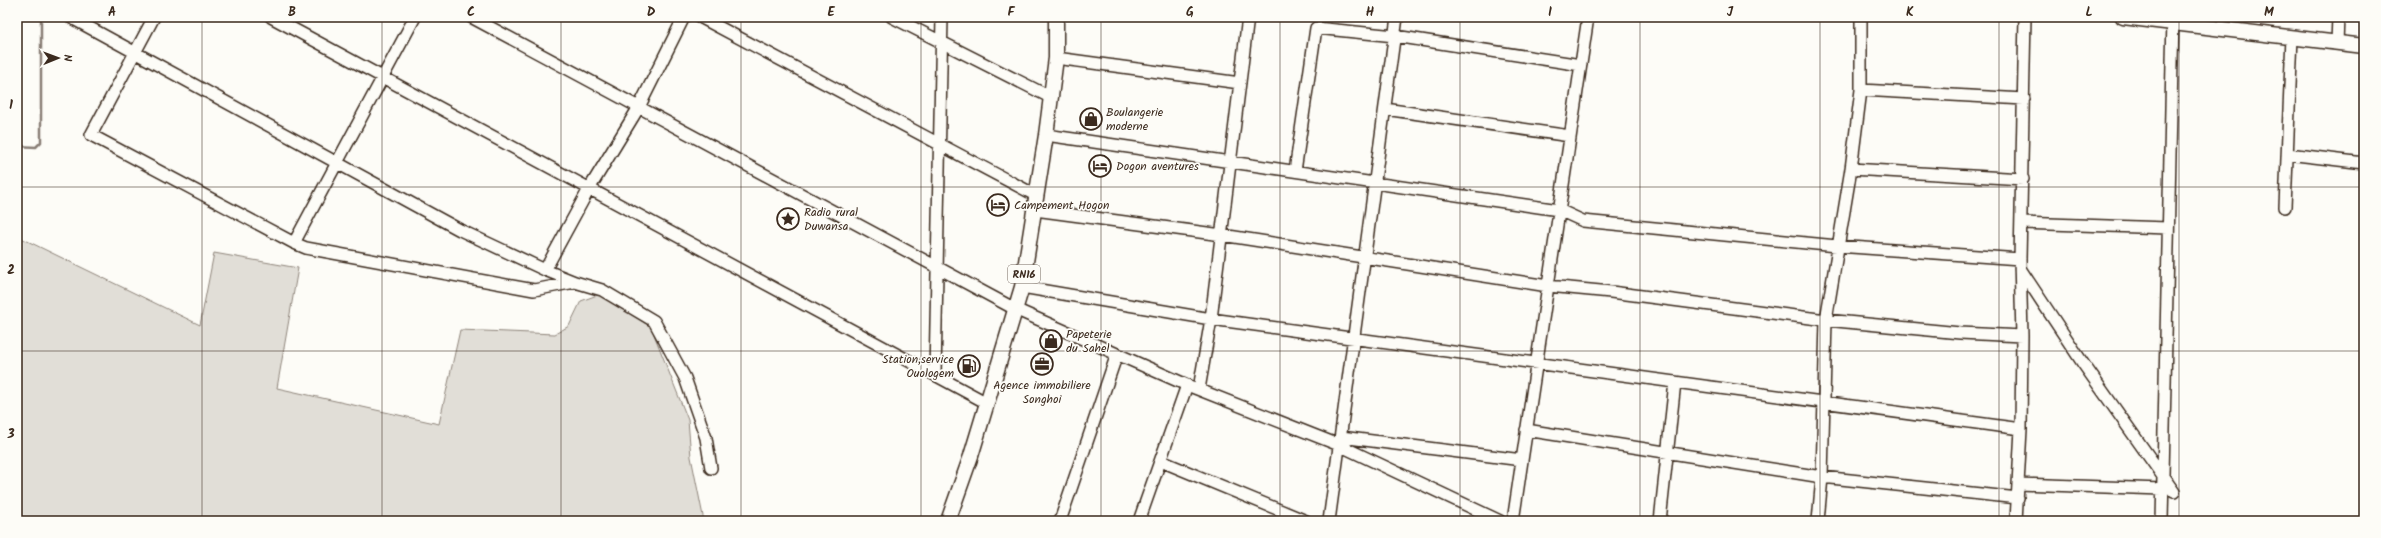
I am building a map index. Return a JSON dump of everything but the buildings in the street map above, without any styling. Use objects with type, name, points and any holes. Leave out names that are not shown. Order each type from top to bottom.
[{"type":"main road","name":"RN16","points":[[948,521],[987,403],[1022,288],[1035,210],[1056,58],[1056,17]]},
{"type":"main road","points":[[2123,17],[2173,20],[2364,46]]},
{"type":"street","points":[[70,17],[337,161],[460,230],[545,270],[574,282],[602,290],[654,322],[685,378],[706,438],[711,468]]},
{"type":"street","points":[[154,17],[91,135],[306,248],[534,290],[574,282]]},
{"type":"street","points":[[271,17],[987,403]]},
{"type":"street","points":[[294,243],[415,17]]},
{"type":"street","points":[[471,17],[1015,309],[1187,385],[1340,441],[1500,521]]},
{"type":"street","points":[[545,270],[589,189],[639,107],[684,17]]},
{"type":"street","points":[[700,17],[1037,196]]},
{"type":"street","points":[[892,17],[941,44],[1050,96]]},
{"type":"street","points":[[935,375],[942,17]]},
{"type":"street","points":[[1199,389],[1211,319],[1248,17]]},
{"type":"street","points":[[1329,521],[1397,17]]},
{"type":"street","points":[[1513,521],[1588,17]]},
{"type":"street","points":[[1818,521],[1822,477],[1826,320],[1837,246],[1851,169],[1861,90],[1861,17]]},
{"type":"street","points":[[2016,521],[2021,429],[2022,336],[2020,264],[2023,178],[2025,17]]},
{"type":"street","points":[[2337,43],[2338,17]]},
{"type":"street","points":[[2162,521],[2173,20]]},
{"type":"street","points":[[1295,171],[1316,28],[1395,36],[1581,65]]},
{"type":"street","points":[[2285,207],[2292,37]]},
{"type":"street","points":[[1056,58],[1240,83]]},
{"type":"street","points":[[1861,90],[2024,99]]},
{"type":"street","points":[[1385,109],[1570,136]]},
{"type":"street","points":[[1046,134],[1559,210],[1584,221],[2020,264]]},
{"type":"street","points":[[2288,154],[2364,162]]},
{"type":"street","points":[[1851,169],[2023,178]]},
{"type":"street","points":[[1035,210],[1222,235],[1548,286],[1611,292],[1826,320],[1960,333],[2022,336]]},
{"type":"street","points":[[2021,223],[2168,228]]},
{"type":"street","points":[[2020,264],[2082,362],[2174,492]]},
{"type":"street","points":[[1022,288],[1211,319],[2021,429]]},
{"type":"street","points":[[1060,521],[1117,354]]},
{"type":"street","points":[[1660,521],[1675,382]]},
{"type":"street","points":[[1139,521],[1187,385]]},
{"type":"street","points":[[1526,430],[1822,477],[2018,498]]},
{"type":"street","points":[[1340,441],[1522,460]]},
{"type":"street","points":[[1161,460],[1306,521]]},
{"type":"street","points":[[2018,484],[2162,489]]},
{"type":"shaded area","points":[[17,236],[200,325],[214,253],[298,268],[277,388],[439,424],[460,330],[555,334],[569,326],[581,301],[600,294],[651,327],[688,420],[691,457],[704,521],[17,521]]},
{"type":"waterway","points":[[17,146],[36,147],[41,142],[41,17]]},
{"type":"place","name":"Boulangerie moderne","points":[[1091,119]]},
{"type":"place","name":"Dogon aventures","points":[[1100,166]]},
{"type":"place","name":"Campement Hogon","points":[[998,205]]},
{"type":"place","name":"Radio rural Duwansa","points":[[788,219]]},
{"type":"place","name":"Papeterie du Sahel","points":[[1051,341]]},
{"type":"place","name":"Agence immobiliere Songhoi","points":[[1042,364]]},
{"type":"place","name":"Station,service Ouologem","points":[[969,366]]}]
